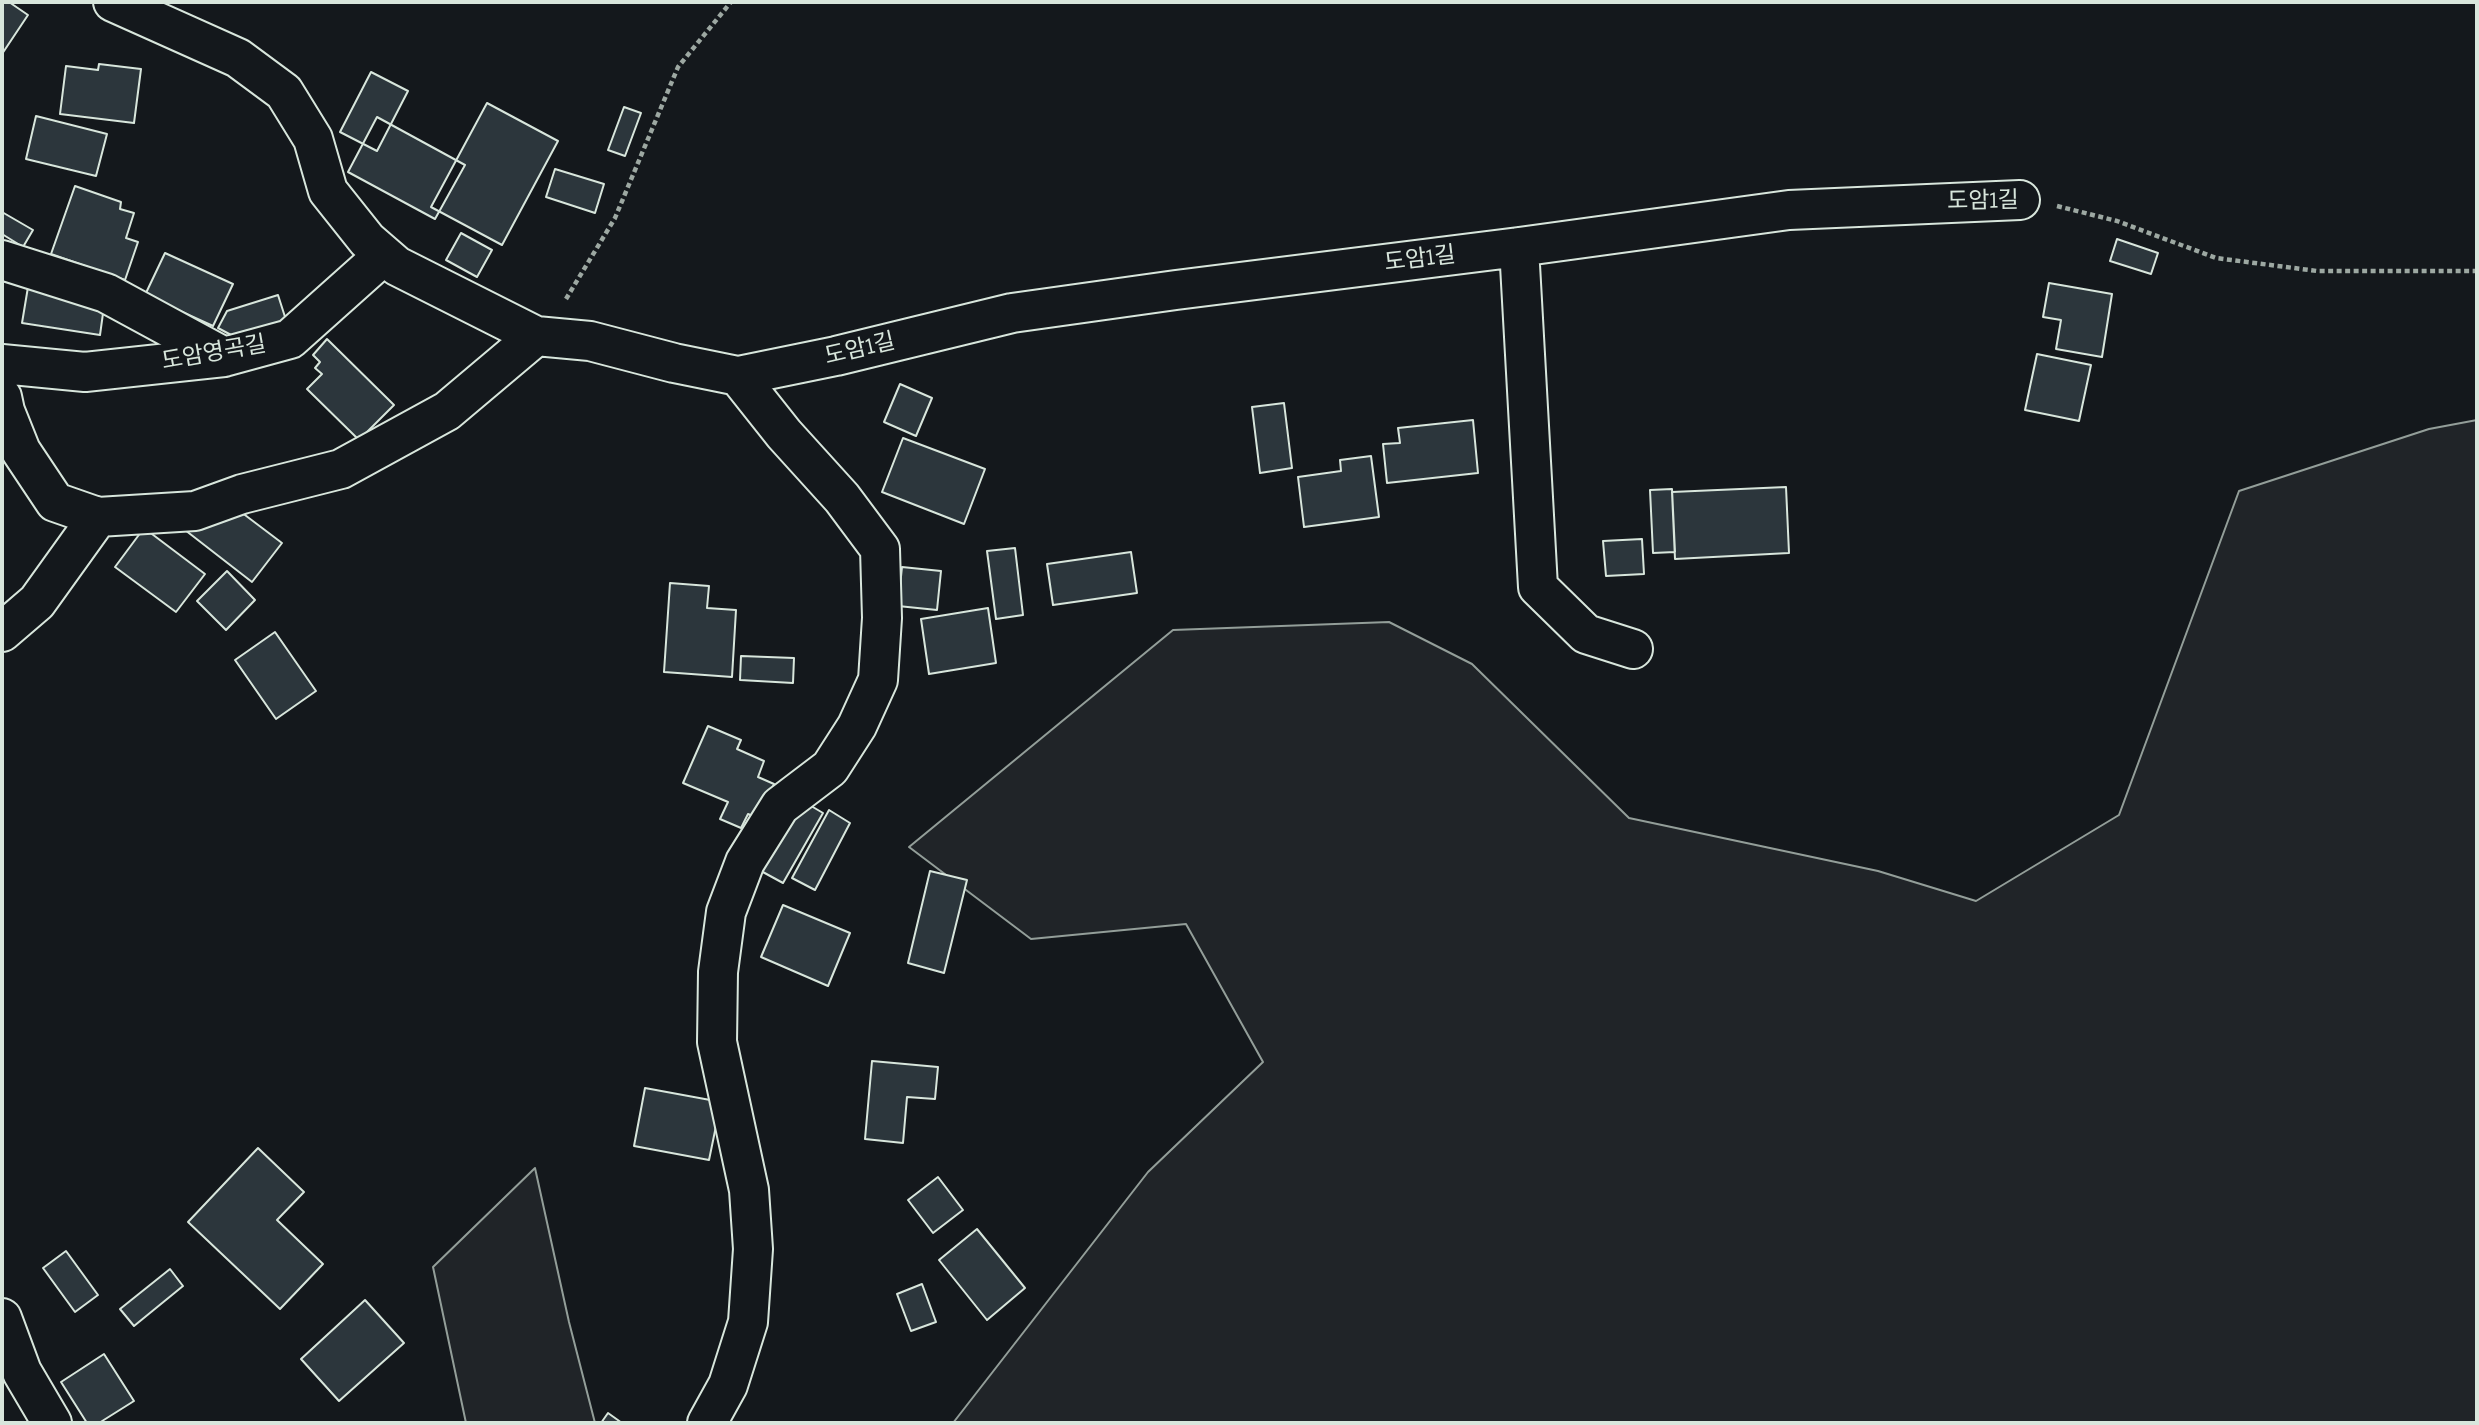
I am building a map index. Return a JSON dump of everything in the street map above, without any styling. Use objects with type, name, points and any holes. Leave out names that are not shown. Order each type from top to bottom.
[{"type":"street","points":[[113,2],[238,58],[284,92],[313,139],[328,191],[367,240],[384,255]]},
{"type":"street","name":"도암1길","points":[[384,255],[397,265],[536,336],[590,341],[738,376],[836,356],[1012,313],[1176,290],[1789,210],[2021,200]]},
{"type":"street","points":[[1520,247],[1538,587],[1586,634],[1633,649]]},
{"type":"street","name":"도암영곡길","points":[[2,364],[85,372],[224,357],[290,339],[384,255]]},
{"type":"street","points":[[2,260],[106,293],[224,357]]},
{"type":"street","points":[[2,397],[21,451],[55,502],[98,517],[195,511],[242,495],[341,469],[447,411],[536,336]]},
{"type":"street","points":[[707,1423],[728,1385],[748,1322],[753,1249],[749,1190],[717,1042],[719,972],[726,912],[745,862],[780,806],[830,768],[857,726],[878,680],[881,618],[880,549],[842,498],[784,434],[738,376]]},
{"type":"street","points":[[2,632],[37,602],[98,517]]},
{"type":"street","points":[[2,1318],[22,1372],[52,1423]]},
{"type":"path","points":[[536,336],[566,299],[615,218],[678,67],[731,2]]},
{"type":"path","name":"도암1길","points":[[2021,200],[2117,221],[2216,258],[2317,271],[2477,271]]},
{"type":"shaded area","points":[[2477,420],[2477,1423],[953,1423],[1148,1172],[1263,1062],[1186,924],[1031,939],[909,847],[1173,630],[1389,622],[1472,664],[1629,818],[1878,871],[1976,901],[2119,815],[2239,491],[2429,429]]},
{"type":"shaded area","points":[[535,1168],[569,1322],[595,1423],[466,1423],[433,1267]]},
{"type":"building","points":[[2,2],[9,2],[28,15],[2,54]]},
{"type":"building","points":[[99,64],[141,69],[134,123],[60,114],[66,66],[98,70]]},
{"type":"building","points":[[371,72],[408,91],[377,151],[340,132]]},
{"type":"building","points":[[487,103],[558,141],[502,245],[431,207]]},
{"type":"building","points":[[624,107],[641,113],[625,156],[608,150]]},
{"type":"building","points":[[36,116],[107,134],[96,176],[26,159]]},
{"type":"building","points":[[377,117],[465,165],[435,219],[348,172]]},
{"type":"building","points":[[555,169],[604,184],[595,213],[546,197]]},
{"type":"building","points":[[75,186],[121,202],[120,209],[134,213],[126,238],[138,242],[125,280],[51,254]]},
{"type":"building","points":[[2,212],[33,230],[23,247],[2,234]]},
{"type":"building","points":[[461,233],[492,250],[477,277],[446,260]]},
{"type":"building","points":[[2117,239],[2158,253],[2151,274],[2110,261]]},
{"type":"building","points":[[165,253],[233,284],[213,326],[145,295]]},
{"type":"building","points":[[2049,283],[2112,294],[2102,357],[2056,349],[2061,320],[2043,317]]},
{"type":"building","points":[[28,287],[105,299],[100,335],[22,323]]},
{"type":"building","points":[[278,295],[286,320],[233,336],[218,328],[227,311]]},
{"type":"building","points":[[327,339],[394,405],[359,440],[307,389],[322,374],[315,368],[320,362],[313,355]]},
{"type":"building","points":[[2037,354],[2091,365],[2079,421],[2025,410]]},
{"type":"building","points":[[900,384],[932,398],[916,436],[884,422]]},
{"type":"building","points":[[1284,403],[1292,468],[1260,473],[1252,407]]},
{"type":"building","points":[[1473,420],[1478,473],[1387,483],[1383,444],[1400,443],[1398,428]]},
{"type":"building","points":[[903,438],[985,469],[964,524],[882,492]]},
{"type":"building","points":[[1371,456],[1379,517],[1304,527],[1298,477],[1341,471],[1340,460]]},
{"type":"building","points":[[1786,487],[1789,553],[1675,559],[1672,492]]},
{"type":"building","points":[[1672,489],[1675,552],[1653,553],[1650,490]]},
{"type":"building","points":[[241,512],[282,543],[252,582],[185,530]]},
{"type":"building","points":[[144,528],[205,574],[176,612],[115,567]]},
{"type":"building","points":[[1642,539],[1644,574],[1606,576],[1603,541]]},
{"type":"building","points":[[1015,548],[1023,615],[996,619],[987,551]]},
{"type":"building","points":[[1131,552],[1137,593],[1053,605],[1047,564]]},
{"type":"building","points":[[902,567],[941,571],[937,610],[898,606]]},
{"type":"building","points":[[227,571],[255,600],[226,630],[197,601]]},
{"type":"building","points":[[670,583],[709,586],[707,608],[736,610],[732,677],[664,672]]},
{"type":"building","points":[[988,608],[996,663],[929,674],[921,619]]},
{"type":"building","points":[[275,632],[316,691],[276,719],[235,660]]},
{"type":"building","points":[[741,656],[794,658],[793,683],[740,680]]},
{"type":"building","points":[[708,726],[741,740],[737,749],[764,761],[758,777],[774,784],[760,819],[748,814],[741,828],[720,819],[728,802],[683,783]]},
{"type":"building","points":[[801,800],[823,813],[783,883],[761,871]]},
{"type":"building","points":[[829,810],[850,823],[815,890],[792,878]]},
{"type":"building","points":[[930,871],[967,880],[944,973],[908,963]]},
{"type":"building","points":[[783,905],[850,933],[828,986],[761,957]]},
{"type":"building","points":[[872,1061],[938,1067],[935,1099],[907,1097],[903,1143],[865,1139]]},
{"type":"building","points":[[645,1088],[721,1102],[709,1160],[634,1146]]},
{"type":"building","points":[[258,1148],[304,1192],[277,1220],[323,1264],[280,1309],[188,1222]]},
{"type":"building","points":[[938,1177],[963,1210],[933,1233],[908,1200]]},
{"type":"building","points":[[977,1229],[1025,1288],[987,1320],[939,1260]]},
{"type":"building","points":[[66,1251],[98,1295],[75,1312],[43,1268]]},
{"type":"building","points":[[170,1269],[183,1286],[134,1326],[120,1309]]},
{"type":"building","points":[[922,1284],[936,1322],[911,1331],[897,1294]]},
{"type":"building","points":[[365,1300],[404,1343],[339,1401],[301,1359]]},
{"type":"building","points":[[104,1354],[134,1401],[99,1423],[87,1423],[61,1382]]},
{"type":"building","points":[[608,1413],[622,1423],[601,1423]]}]
